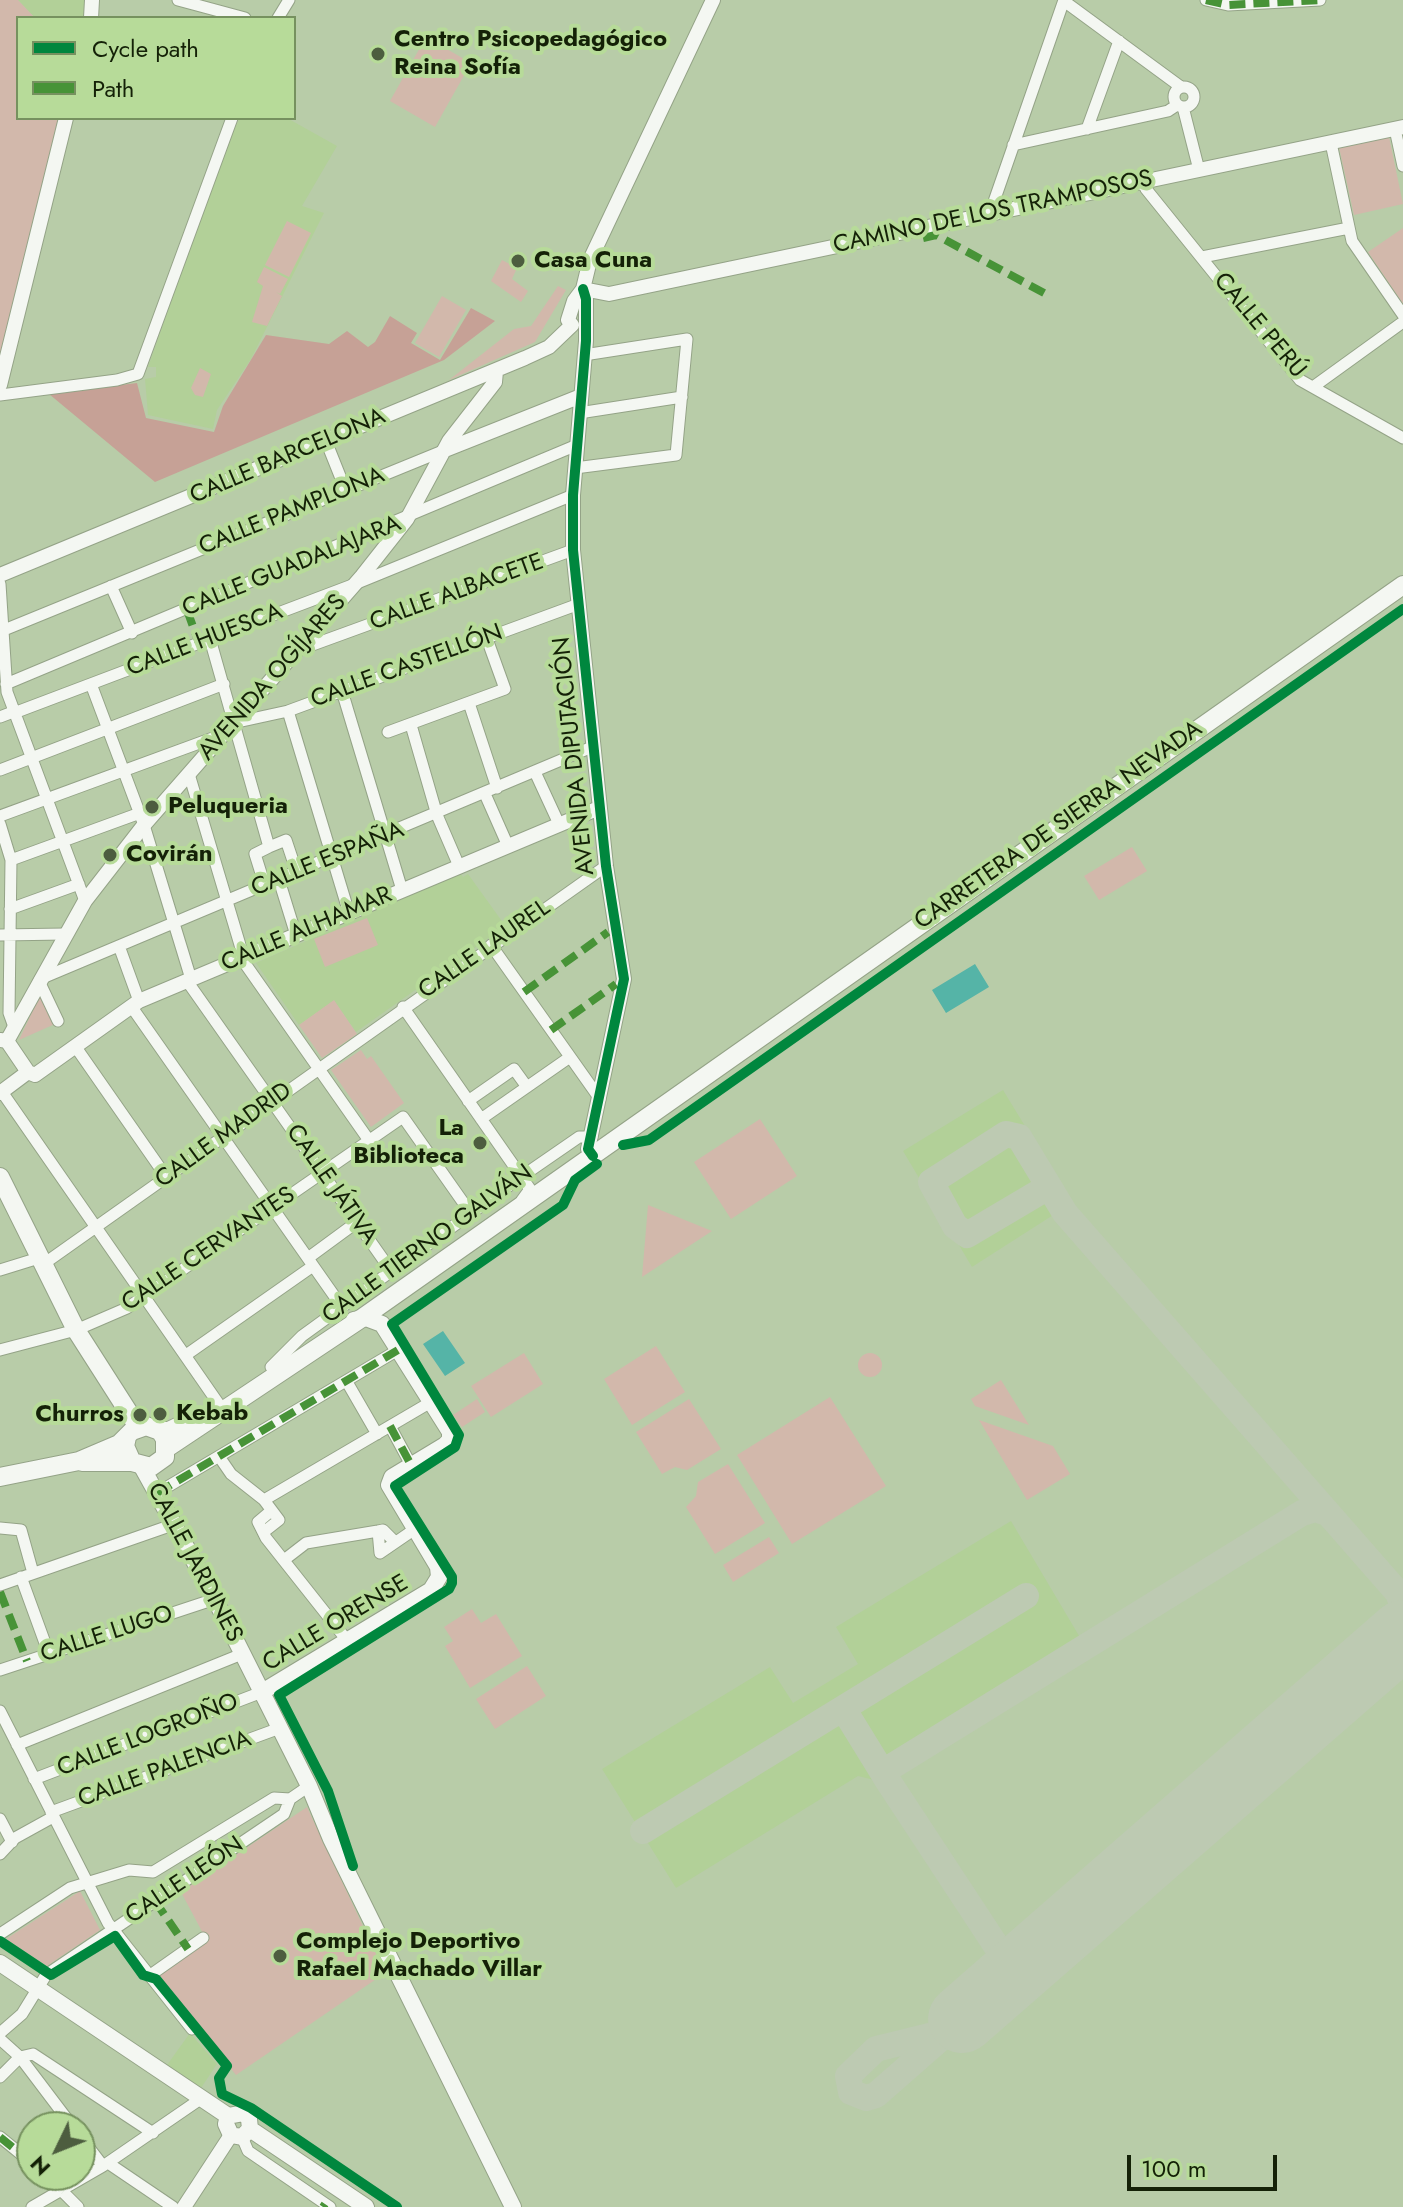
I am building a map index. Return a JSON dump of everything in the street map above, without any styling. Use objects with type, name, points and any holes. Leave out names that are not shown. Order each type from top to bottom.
[{"type":"main road","name":"CARRETERA DE SIERRA NEVADA","points":[[591,1148],[714,1067],[1403,585]]},
{"type":"main road","name":"CALLE TIERNO GALVÁN","points":[[163,1439],[323,1334],[526,1183],[591,1148]]},
{"type":"main road","name":"CALLE TIERNO GALVÁN","points":[[163,1439],[207,1420],[362,1318],[512,1213],[591,1148]]},
{"type":"main road","points":[[0,1177],[7,1208],[43,1260],[76,1330],[133,1432]]},
{"type":"main road","points":[[362,1318],[382,1324],[391,1298]]},
{"type":"main road","name":"CALLE TIERNO GALVÁN","points":[[323,1334],[362,1318]]},
{"type":"main road","name":"CALLE ORENSE","points":[[262,1692],[431,1590],[439,1577],[438,1567],[389,1485],[392,1477],[450,1440],[450,1432],[382,1324]]},
{"type":"main road","points":[[0,1477],[79,1461],[137,1465],[159,1463],[163,1439],[153,1427],[133,1432],[79,1461]]},
{"type":"main road","points":[[133,1432],[125,1446],[137,1465]]},
{"type":"main road","name":"CALLE JARDINES","points":[[137,1465],[157,1493],[215,1599],[513,2207]]},
{"type":"main road","points":[[0,1963],[228,2116],[244,2113],[249,2119],[241,2133],[366,2207]]},
{"type":"street","points":[[178,0],[238,16]]},
{"type":"street","name":"AVENIDA DIPUTACIÓN","points":[[591,1148],[624,979],[599,808],[573,550],[573,495],[584,355],[577,331],[586,299],[583,289],[590,260],[713,0]]},
{"type":"street","points":[[990,213],[1013,145],[1064,0],[1181,87],[1187,87],[1194,97],[1189,106],[1013,145]]},
{"type":"street","points":[[1212,1],[1320,0]]},
{"type":"street","points":[[1087,129],[1119,41]]},
{"type":"street","points":[[1180,106],[1199,170]]},
{"type":"street","points":[[0,385],[66,120]]},
{"type":"street","points":[[0,395],[117,380],[138,374],[231,120]]},
{"type":"street","points":[[1399,128],[1403,166]]},
{"type":"street","name":"CAMINO DE LOS TRAMPOSOS","points":[[583,289],[609,294],[1399,128]]},
{"type":"street","points":[[1331,143],[1355,248],[1403,315]]},
{"type":"street","name":"CALLE PERÚ","points":[[1143,182],[1300,380],[1403,438]]},
{"type":"street","points":[[1202,257],[1349,228]]},
{"type":"street","points":[[1313,387],[1403,322]]},
{"type":"street","name":"CALLE BARCELONA","points":[[0,575],[496,371],[577,331]]},
{"type":"street","points":[[575,468],[676,455],[687,339],[584,355]]},
{"type":"street","name":"AVENIDA OGÍJARES","points":[[7,1036],[85,901],[142,819],[189,774],[355,584],[407,519],[445,450],[495,382],[496,371]]},
{"type":"street","name":"CALLE PAMPLONA","points":[[4,630],[581,396]]},
{"type":"street","points":[[579,413],[682,397]]},
{"type":"street","points":[[326,441],[346,491]]},
{"type":"street","name":"CALLE GUADALAJARA","points":[[6,684],[407,519],[577,445]]},
{"type":"street","name":"CALLE HUESCA","points":[[0,717],[355,584],[573,495]]},
{"type":"street","name":"CALLE ALBACETE","points":[[296,651],[573,550]]},
{"type":"street","points":[[0,584],[6,684],[85,901]]},
{"type":"street","points":[[111,586],[132,633]]},
{"type":"street","name":"CALLE CASTELLÓN","points":[[0,816],[228,729],[288,711],[579,604]]},
{"type":"street","points":[[210,639],[224,684],[228,729],[269,847]]},
{"type":"street","points":[[388,732],[505,689],[487,639]]},
{"type":"street","name":"CALLE JÁTIVA","points":[[91,684],[142,819],[175,923],[189,980],[392,1272]]},
{"type":"street","points":[[0,770],[224,684]]},
{"type":"street","points":[[342,691],[402,890]]},
{"type":"street","points":[[469,703],[497,788]]},
{"type":"street","points":[[288,711],[349,913]]},
{"type":"street","points":[[411,725],[437,815],[459,866]]},
{"type":"street","name":"CALLE ESPAÑA","points":[[40,980],[592,747]]},
{"type":"street","points":[[535,772],[559,824]]},
{"type":"street","points":[[189,774],[242,957],[368,1139]]},
{"type":"street","points":[[485,794],[508,846]]},
{"type":"street","name":"CALLE ALHAMAR","points":[[28,1072],[35,1075],[135,1003],[599,808]]},
{"type":"street","points":[[11,860],[142,819]]},
{"type":"street","points":[[0,824],[11,860],[10,909],[4,935],[9,1013],[7,1036],[28,1072],[1,1092],[218,1403]]},
{"type":"street","points":[[265,886],[255,854],[286,840],[297,873]]},
{"type":"street","name":"CALLE LAUREL","points":[[403,1007],[606,866]]},
{"type":"street","points":[[279,880],[296,935]]},
{"type":"street","points":[[10,909],[79,884]]},
{"type":"street","points":[[4,935],[65,934]]},
{"type":"street","points":[[491,945],[600,1099]]},
{"type":"street","points":[[119,946],[135,1003],[223,1137],[342,1307]]},
{"type":"street","points":[[53,956],[63,969]]},
{"type":"street","points":[[40,980],[58,1021]]},
{"type":"street","points":[[403,1007],[526,1183]]},
{"type":"street","name":"CALLE MADRID","points":[[0,1270],[43,1260],[96,1228],[403,1007]]},
{"type":"street","points":[[75,1046],[167,1178]]},
{"type":"street","points":[[481,1119],[570,1057]]},
{"type":"street","points":[[468,1101],[514,1069],[527,1087]]},
{"type":"street","name":"CALLE CERVANTES","points":[[0,1350],[76,1330],[144,1297],[403,1117],[472,1215]]},
{"type":"street","name":"CALLE TIERNO GALVÁN","points":[[271,1367],[302,1336],[342,1307],[472,1215],[526,1183]]},
{"type":"street","name":"CALLE TIERNO GALVÁN","points":[[512,1213],[526,1183]]},
{"type":"street","points":[[186,1355],[310,1262],[357,1222]]},
{"type":"street","points":[[157,1493],[398,1350]]},
{"type":"street","points":[[347,1382],[377,1434]]},
{"type":"street","points":[[268,1506],[431,1402]]},
{"type":"street","name":"CALLE TIERNO GALVÁN","points":[[207,1420],[218,1403]]},
{"type":"street","points":[[390,1426],[411,1465]]},
{"type":"street","points":[[220,1458],[231,1474],[268,1506],[279,1520],[265,1531],[266,1538],[346,1639]]},
{"type":"street","points":[[0,1585],[175,1524]]},
{"type":"street","points":[[0,1528],[21,1530],[33,1573]]},
{"type":"street","points":[[378,1531],[380,1553],[415,1529]]},
{"type":"street","points":[[284,1560],[306,1543],[383,1530],[395,1542]]},
{"type":"street","points":[[21,1577],[49,1654]]},
{"type":"street","name":"CALLE LUGO","points":[[0,1670],[215,1599]]},
{"type":"street","points":[[17,1745],[242,1654]]},
{"type":"street","name":"CALLE LOGROÑO","points":[[34,1779],[262,1692]]},
{"type":"street","points":[[0,1713],[86,1882],[114,1929],[192,2029]]},
{"type":"street","name":"CALLE PALENCIA","points":[[0,1854],[12,1842],[52,1815],[280,1728]]},
{"type":"street","name":"CALLE LEÓN","points":[[0,2033],[22,2014],[46,1975],[284,1814],[290,1799],[309,1786]]},
{"type":"street","name":"CALLE LEÓN","points":[[0,1934],[70,1888],[129,1870],[153,1872],[274,1798],[290,1799]]},
{"type":"street","points":[[0,1819],[12,1842]]},
{"type":"street","points":[[149,1976],[203,1938]]},
{"type":"street","points":[[0,2039],[20,2057],[61,2111]]},
{"type":"street","points":[[0,2077],[20,2057],[33,2054],[153,2133]]},
{"type":"street","points":[[96,2171],[202,2098]]},
{"type":"street","points":[[190,2205],[241,2133]]},
{"type":"street","points":[[241,2133],[248,2151],[330,2207]]},
{"type":"street","points":[[0,2137],[16,2150]]},
{"type":"street","points":[[96,2154],[106,2165],[173,2207]]},
{"type":"street","points":[[32,2207],[64,2191],[78,2207]]},
{"type":"shaded area","points":[[0,0],[18,0],[33,16],[16,16],[16,120],[60,120],[0,365]]},
{"type":"shaded area","points":[[18,0],[87,0],[85,16],[33,16]]},
{"type":"shaded area","points":[[426,37],[471,63],[435,127],[390,101]]},
{"type":"shaded area","points":[[239,120],[291,120],[337,146],[302,206],[324,213],[251,359],[217,410],[213,429],[148,415],[145,379],[156,377],[156,367],[148,367],[227,143]]},
{"type":"shaded area","points":[[1389,137],[1403,204],[1354,215],[1339,147]]},
{"type":"shaded area","points":[[287,221],[311,233],[289,277],[265,265]]},
{"type":"shaded area","points":[[1403,228],[1403,304],[1368,252]]},
{"type":"shaded area","points":[[502,260],[517,268],[512,279],[528,291],[521,302],[491,281]]},
{"type":"shaded area","points":[[264,267],[288,279],[280,294],[276,292],[282,296],[267,326],[252,322],[263,286],[257,282]]},
{"type":"shaded area","points":[[558,286],[566,290],[535,342],[449,380],[514,329],[531,326]]},
{"type":"shaded area","points":[[442,296],[466,310],[439,357],[415,343]]},
{"type":"shaded area","points":[[471,308],[495,321],[444,360],[155,482],[49,394],[137,383],[146,418],[214,432],[223,406],[266,335],[329,344],[347,331],[368,347],[375,342],[390,316],[417,333],[411,343],[440,360]]},
{"type":"shaded area","points":[[200,368],[211,374],[203,397],[195,395],[191,388]]},
{"type":"shaded area","points":[[1132,847],[1147,871],[1099,900],[1084,876]]},
{"type":"shaded area","points":[[460,873],[463,877],[468,874],[504,924],[500,930],[356,1032],[334,1001],[299,1025],[256,963]]},
{"type":"shaded area","points":[[367,918],[378,945],[325,967],[314,939]]},
{"type":"shaded area","points":[[41,993],[55,1024],[19,1040]]},
{"type":"shaded area","points":[[334,1000],[357,1034],[322,1058],[299,1025]]},
{"type":"shaded area","points":[[361,1050],[367,1059],[371,1056],[404,1103],[371,1127],[331,1070]]},
{"type":"shaded area","points":[[1003,1090],[1072,1203],[972,1267],[903,1151]]},
{"type":"shaded area","points":[[760,1119],[797,1176],[731,1219],[694,1162]]},
{"type":"shaded area","points":[[648,1205],[712,1231],[642,1277]]},
{"type":"shaded area","points":[[656,1346],[685,1392],[632,1425],[604,1379]]},
{"type":"shaded area","points":[[524,1353],[543,1384],[491,1417],[471,1386]]},
{"type":"shaded area","points":[[870,1353],[881,1360],[882,1365],[875,1376],[870,1377],[859,1370],[858,1365],[865,1354]]},
{"type":"shaded area","points":[[1001,1380],[1029,1425],[975,1406],[971,1399]]},
{"type":"shaded area","points":[[830,1397],[886,1486],[792,1544],[737,1455]]},
{"type":"shaded area","points":[[477,1399],[485,1412],[462,1427],[453,1415]]},
{"type":"shaded area","points":[[689,1399],[721,1449],[687,1470],[675,1467],[662,1474],[636,1432]]},
{"type":"shaded area","points":[[979,1420],[1053,1446],[1070,1474],[1027,1500]]},
{"type":"shaded area","points":[[728,1464],[765,1523],[715,1554],[686,1507],[696,1496],[698,1482]]},
{"type":"shaded area","points":[[1011,1521],[1091,1656],[881,1785],[878,1781],[858,1776],[676,1888],[602,1769],[770,1667],[793,1703],[858,1664],[836,1627]]},
{"type":"shaded area","points":[[769,1537],[779,1553],[733,1582],[723,1565]]},
{"type":"shaded area","points":[[472,1609],[481,1623],[496,1614],[522,1656],[470,1688],[445,1646],[453,1641],[444,1627]]},
{"type":"shaded area","points":[[527,1666],[546,1696],[495,1729],[476,1699]]},
{"type":"shaded area","name":"Complejo Deportivo Rafael Machado Villar","points":[[307,1807],[385,1973],[236,2075],[159,1980],[161,1972],[206,1939],[181,1892]]},
{"type":"shaded area","points":[[80,1891],[100,1930],[47,1966],[6,1939]]},
{"type":"shaded area","points":[[190,2033],[217,2064],[201,2088],[167,2065]]},
{"type":"water","points":[[975,964],[989,987],[946,1013],[932,990]]},
{"type":"water","points":[[443,1331],[465,1363],[445,1376],[423,1344]]},
{"type":"taxiway","points":[[1052,1192],[1043,1190],[967,1235],[955,1226],[931,1182],[1006,1134],[1019,1137],[1065,1213],[1398,1593],[1403,1607]]},
{"type":"taxiway","points":[[1014,1973],[886,1778],[886,1770],[1302,1513],[1315,1509],[1327,1513]]},
{"type":"taxiway","points":[[643,1831],[1026,1596]]},
{"type":"taxiway","points":[[1392,1644],[1403,1622]]},
{"type":"taxiway","points":[[836,1713],[846,1713],[886,1778]]},
{"type":"taxiway","points":[[949,2031],[876,2095],[866,2098],[851,2092],[848,2076],[876,2049],[949,2031]]},
{"type":"runway","points":[[962,2019],[1403,1634]]},
{"type":"marked path","points":[[1206,0],[1228,5],[1320,0]]},
{"type":"marked path","points":[[923,238],[936,235],[1046,294]]},
{"type":"marked path","points":[[187,610],[199,643]]},
{"type":"marked path","points":[[524,992],[608,932]]},
{"type":"marked path","points":[[551,1030],[616,984]]},
{"type":"marked path","points":[[157,1493],[398,1350]]},
{"type":"marked path","points":[[390,1426],[411,1465]]},
{"type":"marked path","points":[[0,1592],[27,1661]]},
{"type":"marked path","points":[[155,1901],[188,1949]]},
{"type":"marked path","points":[[0,2137],[16,2150]]},
{"type":"cycle path","points":[[583,289],[586,299],[586,341],[573,495],[573,550],[606,866],[624,979],[588,1149],[593,1156]]},
{"type":"cycle path","points":[[623,1145],[649,1140],[1403,609]]},
{"type":"cycle path","points":[[353,1866],[328,1791],[279,1695],[449,1589],[452,1583],[452,1577],[395,1486],[455,1447],[459,1435],[392,1324],[563,1205],[575,1180],[597,1164]]},
{"type":"cycle path","points":[[0,1941],[51,1975],[115,1936],[143,1975],[156,1979],[227,2066],[219,2078],[222,2094],[251,2108],[397,2207]]},
{"type":"place","name":"Centro Psicopedagógico Reina Sofía","points":[[378,54]]},
{"type":"place","name":"Casa Cuna","points":[[518,261]]},
{"type":"place","name":"Peluqueria","points":[[152,807]]},
{"type":"place","name":"Covirán","points":[[110,855]]},
{"type":"place","name":"La Biblioteca","points":[[480,1143]]},
{"type":"place","name":"Kebab","points":[[160,1414]]},
{"type":"place","name":"Churros","points":[[140,1415]]},
{"type":"place","name":"Complejo Deportivo Rafael Machado Villar","points":[[280,1956]]}]
